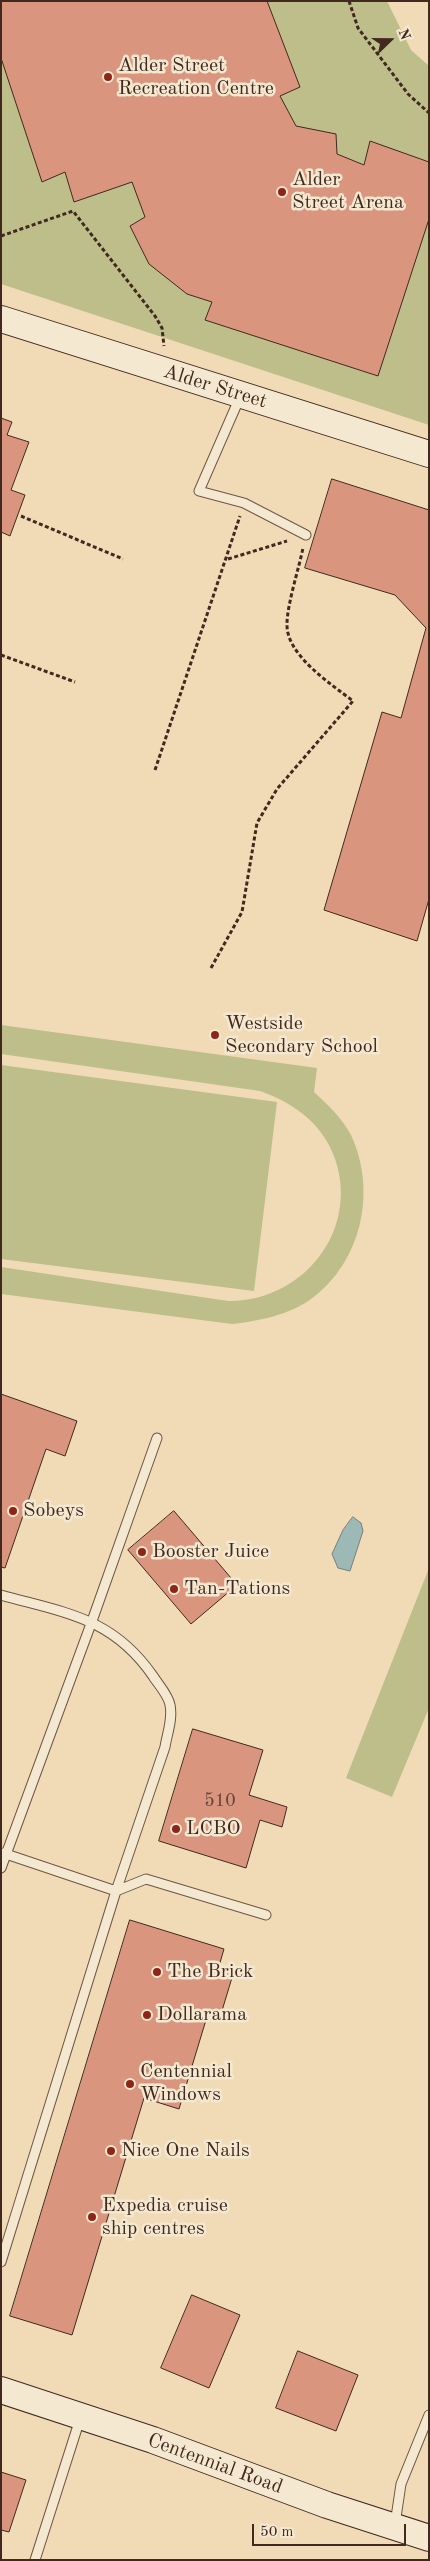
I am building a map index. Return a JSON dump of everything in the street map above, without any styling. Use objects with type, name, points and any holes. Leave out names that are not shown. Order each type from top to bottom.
[{"type":"street","name":"Alder Street","points":[[1,320],[429,454]]},
{"type":"street","name":"Centennial Road","points":[[1,2390],[429,2538]]},
{"type":"lane","points":[[241,395],[199,491],[244,503],[306,535]]},
{"type":"lane","points":[[1,1868],[4,1853],[92,1621],[157,1438]]},
{"type":"lane","points":[[1,1595],[92,1621],[117,1636],[142,1660],[170,1704],[170,1722],[165,1747],[116,1891],[1,2262]]},
{"type":"lane","points":[[4,1853],[116,1891],[146,1879],[266,1915]]},
{"type":"lane","points":[[394,2527],[402,2484],[429,2415]]},
{"type":"lane","points":[[35,2560],[81,2417]]},
{"type":"path","points":[[350,1],[358,28],[408,94],[429,113]]},
{"type":"path","points":[[1,236],[73,211],[162,328],[166,371]]},
{"type":"path","points":[[155,770],[228,559],[244,503]]},
{"type":"path","points":[[20,516],[123,559]]},
{"type":"path","points":[[211,968],[242,912],[257,823],[277,789],[353,701],[321,676],[295,650],[286,625],[306,535],[228,559]]},
{"type":"path","points":[[1,656],[75,682]]},
{"type":"green space","name":"Alder Street Arena","points":[[1,1],[387,1],[411,50],[429,66],[429,425],[1,284]]},
{"type":"green space","points":[[1,1025],[317,1068],[314,1092],[339,1117],[351,1135],[359,1157],[363,1179],[363,1202],[360,1224],[353,1246],[342,1266],[328,1284],[302,1305],[273,1316],[232,1324],[1,1294],[1,1267],[228,1301],[257,1298],[283,1288],[305,1272],[322,1252],[335,1229],[340,1202],[339,1175],[330,1147],[317,1128],[301,1112],[281,1100],[260,1091],[1,1054]]},
{"type":"green space","points":[[1,1065],[277,1102],[254,1291],[1,1259]]},
{"type":"green space","points":[[429,1568],[429,1708],[392,1797],[346,1778]]},
{"type":"water","points":[[353,1517],[361,1523],[363,1531],[350,1571],[338,1568],[332,1554],[343,1530]]},
{"type":"building","name":"Alder Street Arena","points":[[1,1],[267,1],[300,87],[280,96],[296,126],[336,134],[337,154],[364,165],[370,141],[429,162],[429,219],[378,376],[205,320],[212,302],[187,294],[149,264],[130,226],[145,217],[132,182],[74,202],[65,172],[42,182],[1,58]]},
{"type":"building","points":[[1,418],[12,422],[7,435],[29,442],[11,490],[25,495],[10,536],[1,532]]},
{"type":"building","points":[[332,479],[429,510],[429,899],[417,941],[324,910],[382,712],[401,718],[426,628],[395,595],[305,568]]},
{"type":"building","name":"Sobeys","points":[[1,1394],[77,1421],[65,1456],[46,1449],[5,1568],[1,1567]]},
{"type":"building","points":[[174,1511],[237,1585],[191,1624],[128,1550]]},
{"type":"building","points":[[193,1729],[263,1750],[249,1795],[287,1807],[282,1827],[260,1820],[246,1868],[159,1841]]},
{"type":"building","points":[[130,1920],[224,1949],[219,1966],[234,1971],[221,2014],[209,2010],[179,2109],[144,2098],[72,2335],[10,2316]]},
{"type":"building","points":[[192,2295],[240,2315],[209,2388],[161,2368]]},
{"type":"building","points":[[298,2351],[358,2375],[336,2431],[276,2408]]},
{"type":"building","points":[[1,2472],[26,2480],[9,2532],[1,2530]]},
{"type":"place","name":"Alder Street Recreation Centre","points":[[108,77]]},
{"type":"place","name":"Alder Street Arena","points":[[282,192]]},
{"type":"place","name":"Westside Secondary School","points":[[215,1035]]},
{"type":"place","name":"Sobeys","points":[[13,1511]]},
{"type":"place","name":"Booster Juice","points":[[142,1552]]},
{"type":"place","name":"Tan-Tations","points":[[174,1589]]},
{"type":"place","name":"LCBO","points":[[176,1829]]},
{"type":"place","name":"The Brick","points":[[157,1972]]},
{"type":"place","name":"Dollarama","points":[[147,2015]]},
{"type":"place","name":"Centennial Windows","points":[[130,2084]]},
{"type":"place","name":"Nice One Nails","points":[[111,2151]]},
{"type":"place","name":"Expedia cruise ship centres","points":[[92,2217]]}]
